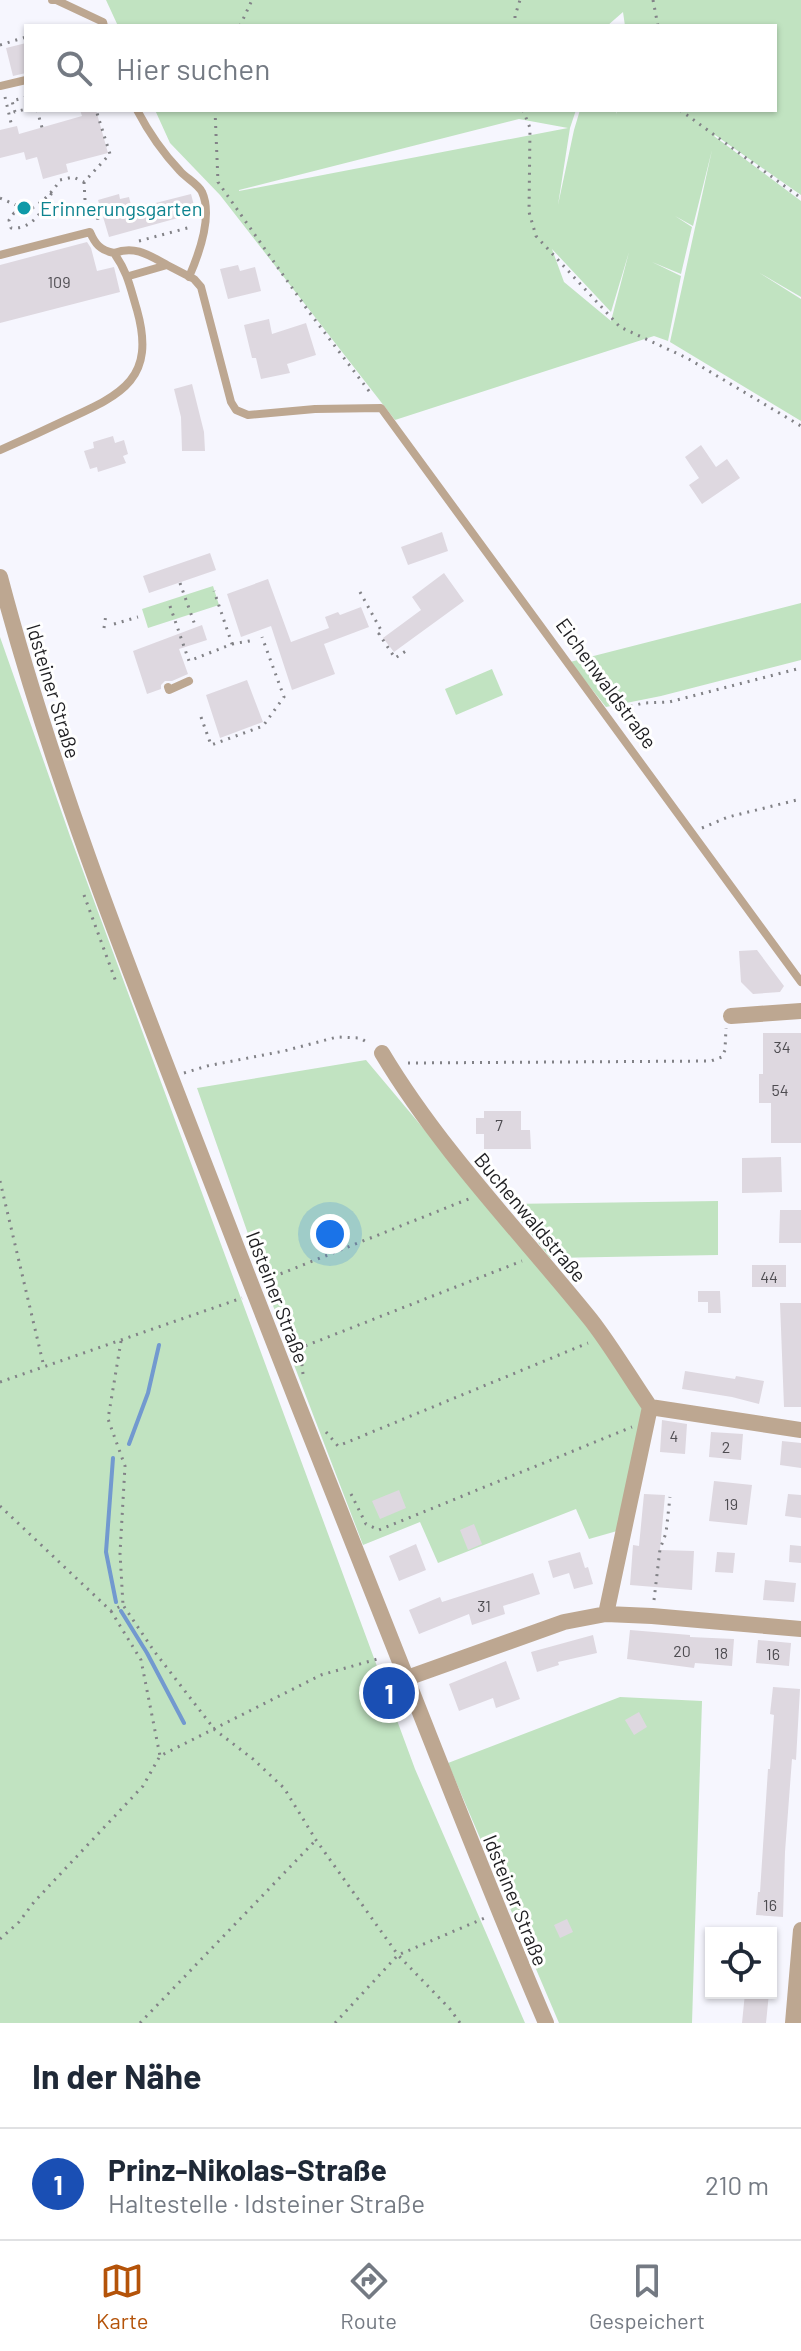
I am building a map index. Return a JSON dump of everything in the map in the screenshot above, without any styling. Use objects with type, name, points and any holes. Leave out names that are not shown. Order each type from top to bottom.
[{"type":"street","name":"Idsteiner Straße","points":[[0,577],[59,774],[107,911],[498,1912],[546,2023]]},
{"type":"street","points":[[731,1016],[801,1011]]},
{"type":"street","name":"Buchenwaldstraße","points":[[382,1053],[406,1094],[602,1337],[648,1414]]},
{"type":"street","points":[[606,1614],[648,1414],[801,1430]]},
{"type":"street","points":[[407,1678],[564,1622],[606,1614],[801,1629]]},
{"type":"street","points":[[793,2023],[801,1933]]},
{"type":"lane","points":[[52,0],[104,24]]},
{"type":"lane","points":[[1,86],[24,80]]},
{"type":"lane","points":[[138,112],[152,139],[202,190],[205,207],[203,245],[189,277]]},
{"type":"lane","points":[[0,255],[90,232],[95,244],[105,251],[139,250],[197,281],[201,287],[231,402],[236,410],[248,415],[315,409],[381,408]]},
{"type":"lane","points":[[0,450],[108,401],[127,386],[141,360],[142,332],[129,276],[114,253]]},
{"type":"lane","points":[[129,276],[167,265]]},
{"type":"lane","name":"Eichenwaldstraße","points":[[381,408],[801,982]]},
{"type":"lane","points":[[168,687],[169,690],[189,681]]},
{"type":"path","points":[[241,24],[252,0]]},
{"type":"path","points":[[515,24],[520,0]]},
{"type":"path","points":[[653,0],[658,24]]},
{"type":"path","points":[[0,45],[24,38]]},
{"type":"path","points":[[1,86],[12,127]]},
{"type":"path","points":[[24,98],[12,101],[15,112],[24,110]]},
{"type":"path","points":[[38,112],[43,131]]},
{"type":"path","points":[[90,232],[99,227],[97,215],[85,200],[84,182],[110,154],[97,112]]},
{"type":"path","points":[[215,112],[218,182],[381,408]]},
{"type":"path","points":[[524,112],[530,128],[529,212],[536,236],[620,327],[687,358],[801,426]]},
{"type":"path","points":[[683,112],[801,198]]},
{"type":"path","points":[[53,191],[33,209],[22,214],[14,213],[9,220],[11,228],[21,229],[37,217],[46,208],[60,180],[73,177],[84,182]]},
{"type":"path","points":[[0,198],[16,205],[22,214]]},
{"type":"path","points":[[125,249],[142,239],[191,227]]},
{"type":"path","points":[[180,583],[196,628]]},
{"type":"path","points":[[214,591],[232,644]]},
{"type":"path","points":[[360,592],[382,632],[379,634],[395,658],[409,649]]},
{"type":"path","points":[[170,606],[189,661],[232,644],[255,640]]},
{"type":"path","points":[[104,628],[106,614]]},
{"type":"path","points":[[114,624],[138,617]]},
{"type":"path","points":[[201,717],[211,745],[263,726],[284,697],[262,637]]},
{"type":"path","points":[[604,713],[644,703],[669,702],[801,668]]},
{"type":"path","points":[[692,833],[728,817],[801,799]]},
{"type":"path","points":[[171,1078],[207,1066],[337,1037],[360,1038],[390,1059],[407,1063],[711,1061],[722,1057],[727,1038],[726,1018],[731,1016]]},
{"type":"path","points":[[0,1181],[44,1367]]},
{"type":"path","points":[[270,1278],[483,1192]]},
{"type":"path","points":[[304,1379],[300,1348],[536,1255]]},
{"type":"path","points":[[0,1382],[255,1293]]},
{"type":"path","points":[[338,1446],[602,1337]]},
{"type":"path","points":[[121,1340],[108,1419],[125,1466],[120,1553],[123,1605],[215,1730],[284,1788],[316,1840],[398,1955],[460,2023]]},
{"type":"path","points":[[348,1487],[366,1524],[379,1530],[648,1414]]},
{"type":"path","points":[[320,1426],[338,1446],[337,1454]]},
{"type":"path","points":[[652,1616],[670,1497]]},
{"type":"path","points":[[0,1506],[111,1611],[141,1660],[160,1756]]},
{"type":"path","points":[[111,1611],[123,1605]]},
{"type":"path","points":[[0,1939],[143,1786],[160,1756],[321,1675],[397,1654]]},
{"type":"path","points":[[140,2023],[316,1840]]},
{"type":"path","points":[[335,2023],[398,1955],[498,1912]]},
{"type":"green space","points":[[106,0],[801,0],[801,195],[714,136],[801,201],[801,297],[758,272],[801,299],[801,421],[670,342],[712,150],[693,226],[675,216],[692,227],[681,274],[652,262],[681,276],[668,341],[654,336],[395,420],[220,195],[170,143],[156,112],[575,112],[558,205],[579,112],[777,112],[777,24],[625,24],[623,12],[609,24],[117,24]],"holes":[[[519,119],[568,128],[239,191]],[[552,249],[611,312],[629,252],[611,321],[564,282]]]},
{"type":"green space","points":[[213,586],[219,605],[148,628],[142,609]]},
{"type":"green space","points":[[801,603],[801,660],[661,696],[606,707],[570,662]]},
{"type":"green space","points":[[0,637],[70,836],[415,1769],[525,2023],[0,2023]]},
{"type":"green space","points":[[492,669],[503,695],[456,715],[445,689]]},
{"type":"green space","points":[[366,1060],[591,1328],[644,1411],[617,1531],[589,1539],[576,1509],[438,1563],[420,1522],[363,1545],[291,1357],[197,1088]]},
{"type":"green space","points":[[718,1201],[718,1255],[550,1258],[508,1204]]},
{"type":"green space","points":[[620,1697],[702,1701],[692,2023],[559,2023],[448,1763]]},
{"type":"building","points":[[24,44],[24,73],[13,76],[6,48]]},
{"type":"building","points":[[81,112],[97,112],[108,153],[66,164],[68,172],[43,179],[37,157],[26,160],[24,152],[0,158],[0,130],[17,126],[19,134],[82,116]]},
{"type":"building","points":[[119,194],[120,199],[129,197],[132,209],[191,194],[196,213],[109,237],[98,200]]},
{"type":"building","points":[[87,242],[97,271],[114,267],[120,292],[0,323],[0,265]]},
{"type":"building","points":[[238,265],[240,271],[255,267],[261,291],[228,299],[220,269]]},
{"type":"building","points":[[269,319],[272,334],[306,323],[316,355],[287,364],[290,373],[261,379],[244,325]]},
{"type":"building","points":[[192,384],[204,432],[205,451],[182,451],[181,417],[174,389]]},
{"type":"building","points":[[113,436],[115,443],[124,440],[128,454],[123,456],[126,463],[98,472],[97,467],[90,469],[84,451],[94,448],[93,442]]},
{"type":"building","points":[[701,445],[716,467],[727,459],[740,478],[702,504],[689,485],[699,478],[685,457]]},
{"type":"building","points":[[442,532],[448,551],[408,565],[401,547]]},
{"type":"building","points":[[210,553],[216,570],[149,593],[143,576]]},
{"type":"building","points":[[444,573],[464,601],[394,652],[383,638],[421,610],[412,597]]},
{"type":"building","points":[[268,579],[291,642],[329,628],[325,617],[361,607],[369,627],[324,644],[335,674],[292,690],[271,626],[241,637],[227,594]]},
{"type":"building","points":[[202,625],[207,640],[179,649],[188,674],[165,681],[161,689],[147,694],[133,651]]},
{"type":"building","points":[[247,680],[263,722],[220,738],[206,695]]},
{"type":"building","points":[[757,950],[784,986],[780,992],[753,994],[741,982],[739,951]]},
{"type":"building","points":[[763,1033],[801,1033],[801,1143],[771,1143],[771,1103],[759,1103]]},
{"type":"building","points":[[484,1111],[521,1111],[521,1130],[530,1130],[531,1149],[484,1149],[484,1134],[476,1134],[476,1118],[484,1118]]},
{"type":"building","points":[[781,1157],[782,1192],[742,1193],[742,1158]]},
{"type":"building","points":[[780,1210],[801,1210],[801,1243],[779,1243]]},
{"type":"building","points":[[752,1265],[786,1265],[786,1287],[752,1287]]},
{"type":"building","points":[[698,1291],[720,1291],[721,1313],[708,1313],[708,1302],[698,1302]]},
{"type":"building","points":[[780,1303],[801,1303],[801,1407],[784,1407]]},
{"type":"building","points":[[685,1371],[764,1381],[759,1404],[682,1389]]},
{"type":"building","points":[[662,1420],[687,1424],[685,1454],[660,1452]]},
{"type":"building","points":[[711,1432],[743,1434],[741,1460],[709,1457]]},
{"type":"building","points":[[782,1441],[801,1443],[801,1468],[780,1465]]},
{"type":"building","points":[[714,1481],[752,1485],[747,1525],[709,1521]]},
{"type":"building","points":[[399,1490],[406,1508],[380,1519],[372,1501]]},
{"type":"building","points":[[644,1494],[665,1495],[660,1550],[694,1551],[692,1590],[630,1585],[633,1545],[639,1546]]},
{"type":"building","points":[[788,1494],[801,1495],[801,1518],[785,1516]]},
{"type":"building","points":[[474,1524],[482,1544],[468,1550],[460,1530]]},
{"type":"building","points":[[416,1544],[426,1570],[399,1581],[389,1556]]},
{"type":"building","points":[[790,1545],[801,1546],[801,1563],[789,1562]]},
{"type":"building","points":[[580,1552],[593,1584],[574,1589],[569,1573],[553,1578],[548,1561]]},
{"type":"building","points":[[717,1552],[735,1553],[733,1573],[715,1572]]},
{"type":"building","points":[[533,1573],[540,1594],[503,1606],[505,1614],[472,1625],[469,1614],[419,1634],[409,1610],[440,1597],[442,1602]]},
{"type":"building","points":[[765,1580],[796,1583],[794,1602],[763,1600]]},
{"type":"building","points":[[630,1630],[734,1639],[732,1666],[695,1663],[694,1668],[627,1659]]},
{"type":"building","points":[[593,1635],[597,1653],[558,1662],[559,1665],[537,1672],[531,1652]]},
{"type":"building","points":[[758,1640],[791,1643],[789,1666],[756,1663]]},
{"type":"building","points":[[506,1661],[520,1699],[496,1708],[493,1698],[459,1711],[449,1684]]},
{"type":"building","points":[[773,1687],[800,1689],[796,1760],[792,1759],[785,1852],[783,1917],[756,1915],[770,1769]]},
{"type":"building","points":[[639,1712],[647,1727],[634,1735],[625,1720]]},
{"type":"building","points":[[567,1919],[573,1932],[560,1938],[554,1925]]},
{"type":"building","points":[[744,1999],[768,1999],[766,2023],[742,2023]]},
{"type":"waterway","points":[[129,1444],[148,1393],[159,1345]]},
{"type":"waterway","points":[[113,1458],[106,1552],[116,1602]]},
{"type":"waterway","points":[[121,1611],[184,1723]]},
{"type":"place","name":"Erinnerungsgarten","points":[[24,208]]},
{"type":"place","name":"Prinz-Nikolas-Straße","points":[[389,1693]]}]
